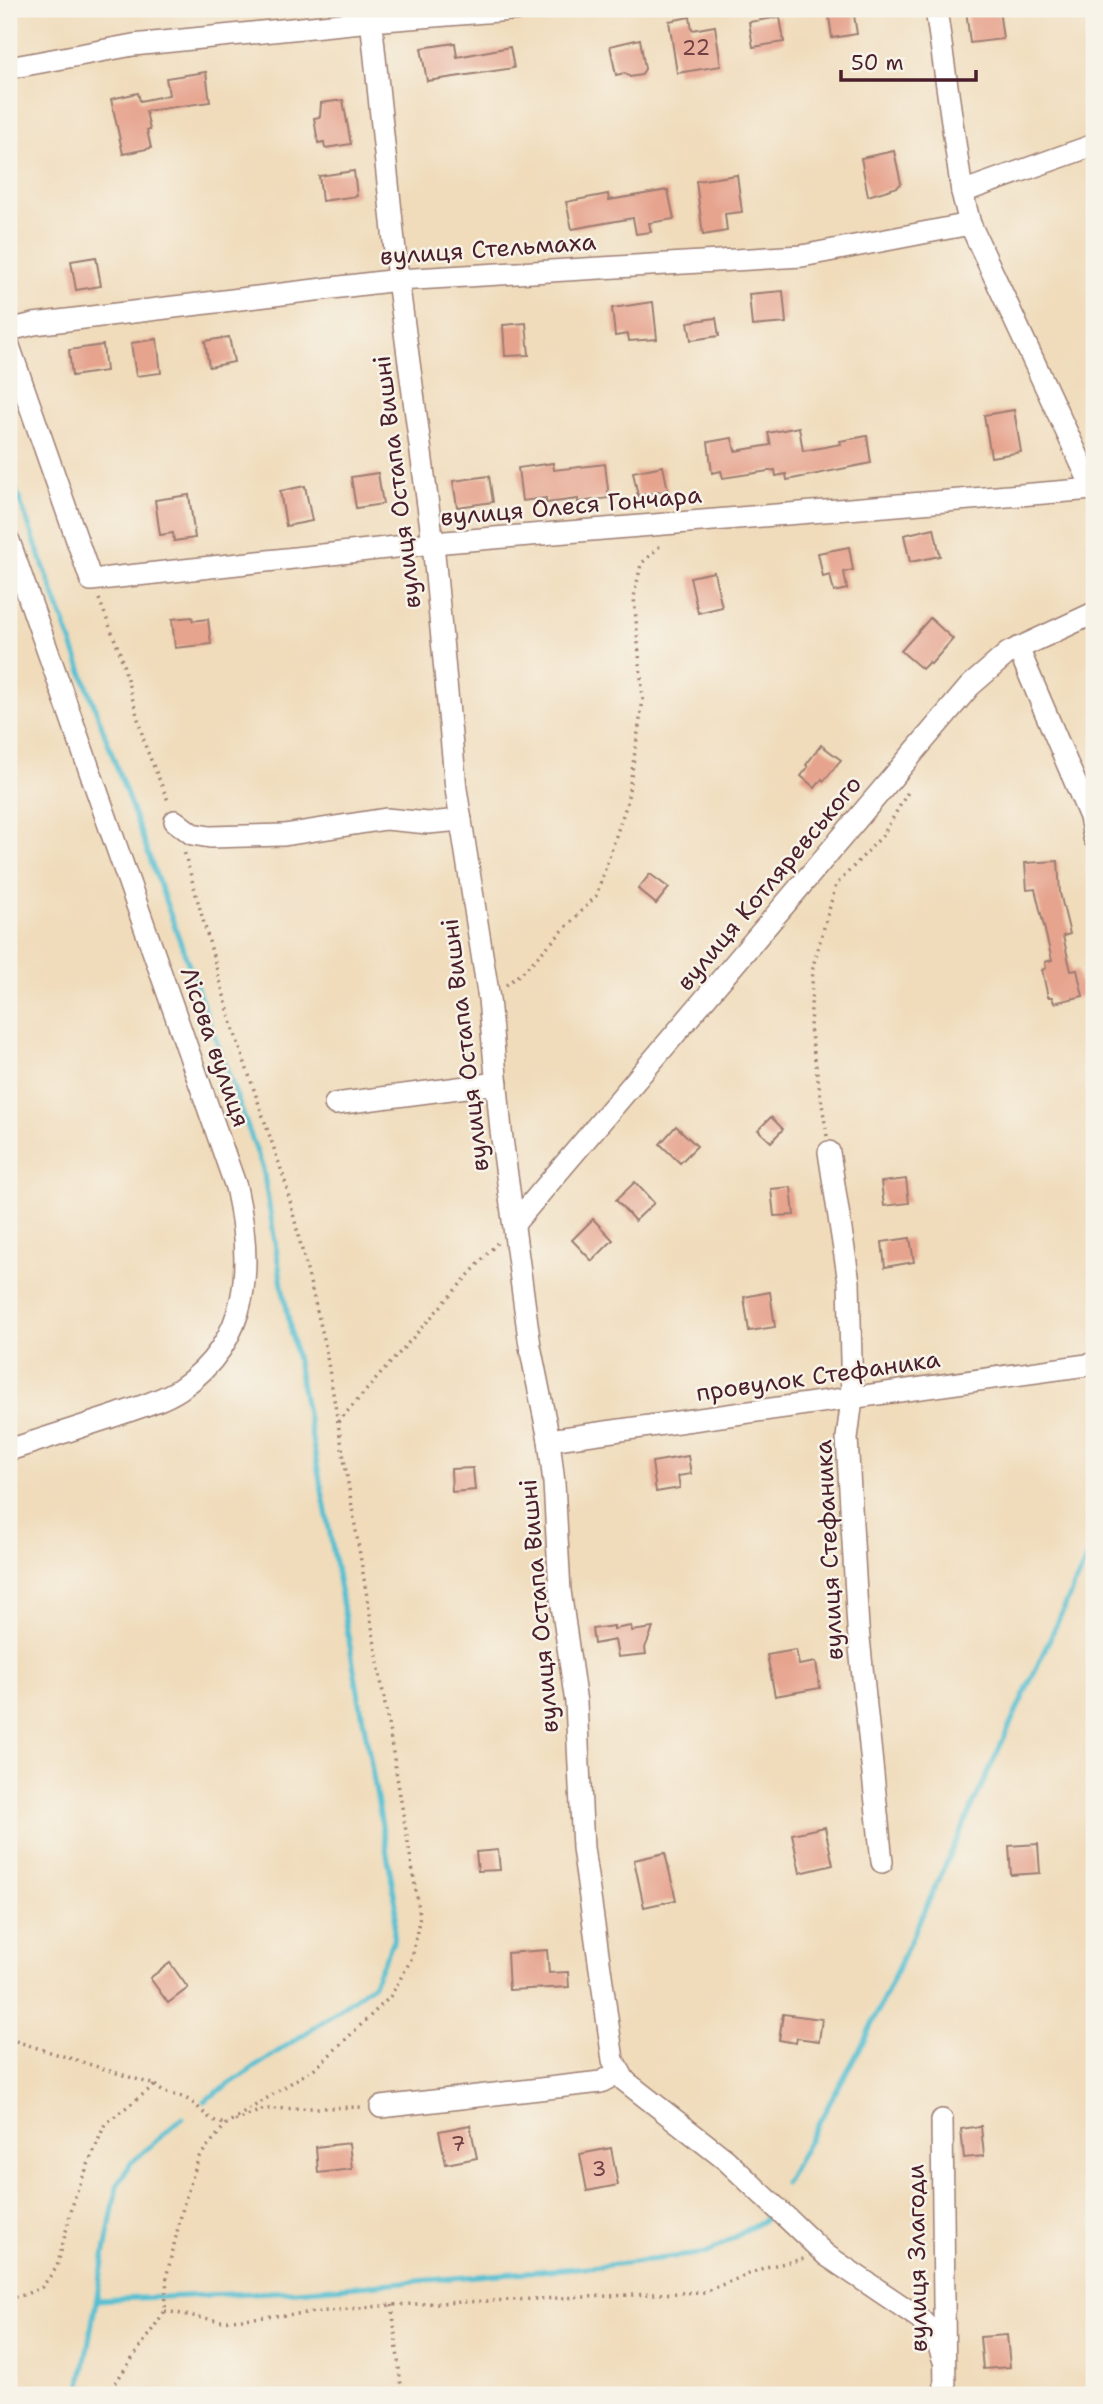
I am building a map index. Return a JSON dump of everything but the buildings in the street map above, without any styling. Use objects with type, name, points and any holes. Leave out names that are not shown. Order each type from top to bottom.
[{"type":"street","points":[[9,68],[133,46],[371,15],[523,9]]},
{"type":"street","points":[[936,9],[962,192],[970,224],[1094,490]]},
{"type":"street","name":"вулиця Остапа Вишні","points":[[371,15],[398,280],[433,543],[455,776],[489,999],[513,1224],[530,1346],[550,1440],[560,1591],[576,1703],[583,1848],[613,2060],[620,2072]]},
{"type":"street","points":[[962,192],[1094,145]]},
{"type":"street","name":"вулиця Стельмаха","points":[[9,330],[34,324],[398,280],[802,256],[970,224]]},
{"type":"street","points":[[9,346],[91,580]]},
{"type":"street","name":"вулиця Олеся Гончара","points":[[91,580],[433,543],[1094,490]]},
{"type":"street","name":"Лісова вулиця","points":[[9,541],[236,1187],[244,1223],[246,1265],[240,1308],[228,1340],[206,1366],[179,1390],[139,1408],[9,1450]]},
{"type":"street","name":"вулиця Котляревського","points":[[513,1224],[970,686],[1008,653],[1094,613]]},
{"type":"street","points":[[1018,648],[1090,817],[1094,838]]},
{"type":"street","points":[[175,821],[192,834],[210,837],[284,835],[386,819],[428,823],[461,820]]},
{"type":"street","points":[[335,1104],[497,1083]]},
{"type":"street","name":"вулиця Стефаника","points":[[829,1152],[849,1282],[852,1399],[847,1438],[857,1600],[882,1862]]},
{"type":"street","name":"провулок Стефаника","points":[[550,1440],[1094,1364]]},
{"type":"street","points":[[381,2107],[601,2082],[620,2072],[625,2081],[726,2160],[826,2255],[918,2317],[935,2335],[944,2361]]},
{"type":"street","name":"вулиця Злагоди","points":[[942,2120],[945,2395]]},
{"type":"path","points":[[489,999],[525,970],[596,896],[627,803],[643,700],[634,597],[641,564],[668,538]]},
{"type":"path","points":[[91,580],[120,653],[146,748],[175,821],[233,1028],[285,1181],[324,1339],[420,1915],[412,1958],[390,1997],[317,2066],[226,2124],[199,2157],[184,2203],[167,2274],[165,2311],[109,2395]]},
{"type":"path","points":[[829,1152],[810,1028],[813,966],[836,885],[883,835],[914,781]]},
{"type":"path","points":[[338,1422],[513,1224]]},
{"type":"path","points":[[9,2039],[155,2085],[164,2094],[188,2099],[212,2121],[226,2124],[264,2109],[381,2107]]},
{"type":"path","points":[[9,2298],[42,2287],[57,2267],[75,2196],[105,2124],[155,2085]]},
{"type":"path","points":[[165,2311],[221,2321],[391,2305],[704,2292],[766,2267],[826,2255]]},
{"type":"path","points":[[391,2305],[402,2395]]},
{"type":"waterway","points":[[9,471],[263,1169],[396,1904],[393,1942],[373,1984],[325,2020],[204,2101]]},
{"type":"waterway","points":[[785,2183],[864,2041],[1094,1543]]},
{"type":"waterway","points":[[79,2395],[117,2186],[131,2163],[182,2118]]},
{"type":"waterway","points":[[96,2300],[296,2291],[600,2266],[707,2253],[764,2220],[770,2210]]}]
